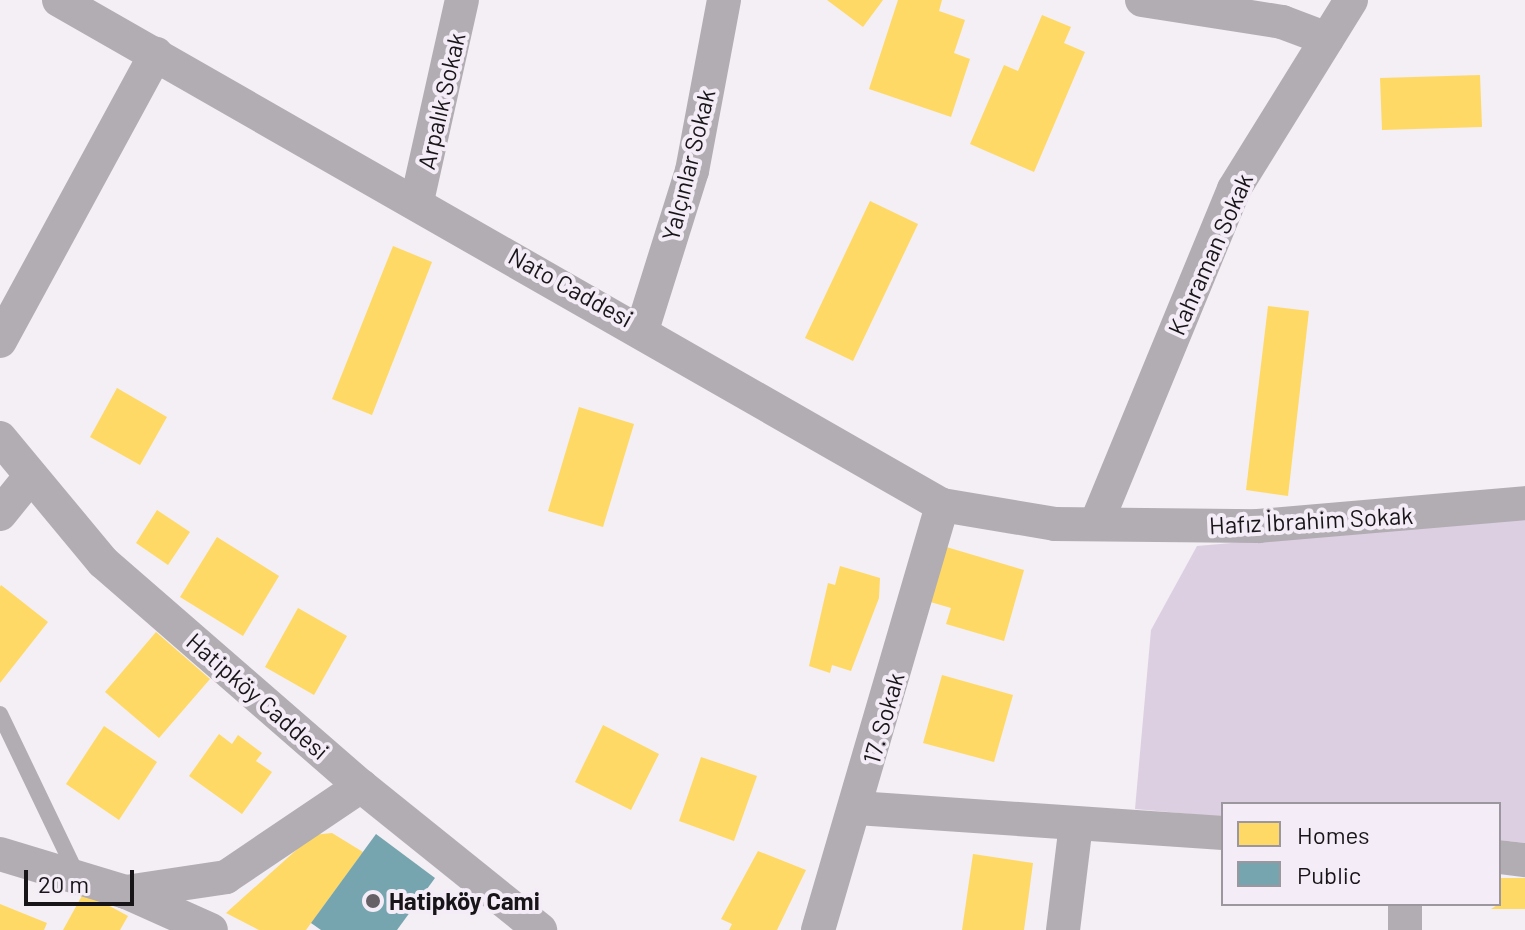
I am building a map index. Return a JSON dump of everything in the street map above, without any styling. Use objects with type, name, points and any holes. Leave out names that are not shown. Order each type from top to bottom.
[{"type":"street","name":"Nato Caddesi","points":[[59,0],[643,327],[942,505],[1026,521],[1096,524]]},
{"type":"street","name":"Arpalık Sokak","points":[[417,201],[462,0]]},
{"type":"street","name":"Yalçınlar Sokak","points":[[643,327],[692,171],[724,0]]},
{"type":"street","points":[[1142,0],[1282,22],[1327,39]]},
{"type":"street","name":"Kahraman Sokak","points":[[1096,524],[1234,189],[1351,0]]},
{"type":"street","points":[[0,341],[156,54]]},
{"type":"street","name":"Hatipköy Caddesi","points":[[0,438],[103,562],[361,786],[537,929]]},
{"type":"street","points":[[0,514],[30,477]]},
{"type":"street","name":"Hafız İbrahim Sokak","points":[[1096,524],[1318,523],[1525,503]]},
{"type":"street","name":"17. Sokak","points":[[818,930],[857,808],[942,505]]},
{"type":"street","points":[[126,892],[226,877],[361,786]]},
{"type":"street","points":[[857,808],[1221,833]]},
{"type":"street","points":[[1063,930],[1076,824]]},
{"type":"street","points":[[0,854],[126,892],[211,930]]},
{"type":"street","points":[[1501,857],[1525,860]]},
{"type":"street","points":[[1405,906],[1405,930]]},
{"type":"lane","points":[[0,714],[78,878]]},
{"type":"shaded area","points":[[1525,518],[1525,843],[1501,840],[1501,802],[1221,802],[1221,817],[1135,809],[1151,630],[1197,546]]},
{"type":"building: Homes","points":[[827,0],[883,0],[863,27]]},
{"type":"building: Homes","points":[[898,0],[942,0],[939,11],[965,20],[954,53],[970,59],[951,117],[869,89]]},
{"type":"building: Homes","points":[[1042,15],[1071,27],[1064,43],[1085,52],[1034,172],[970,144],[1004,65],[1018,71]]},
{"type":"building: Homes","points":[[1480,75],[1482,127],[1382,130],[1380,78]]},
{"type":"building: Homes","points":[[870,201],[918,224],[853,361],[805,338]]},
{"type":"building: Homes","points":[[393,246],[432,262],[372,415],[332,399]]},
{"type":"building: Homes","points":[[1268,306],[1309,311],[1288,496],[1246,490]]},
{"type":"building: Homes","points":[[117,388],[167,417],[140,465],[90,437]]},
{"type":"building: Homes","points":[[579,407],[634,424],[603,527],[548,511]]},
{"type":"building: Homes","points":[[157,510],[190,532],[168,565],[136,543]]},
{"type":"building: Homes","points":[[217,537],[279,576],[243,636],[180,597]]},
{"type":"building: Homes","points":[[943,546],[1024,570],[1004,641],[946,624],[951,608],[927,601]]},
{"type":"building: Homes","points":[[840,566],[880,578],[879,598],[851,671],[832,665],[830,673],[809,666],[828,583],[835,585]]},
{"type":"building: Homes","points":[[0,587],[48,622],[0,683]]},
{"type":"building: Homes","points":[[298,608],[347,636],[314,695],[265,667]]},
{"type":"building: Homes","points":[[156,632],[210,679],[159,738],[105,692]]},
{"type":"building: Homes","points":[[942,675],[1013,695],[994,762],[923,743]]},
{"type":"building: Homes","points":[[603,725],[659,754],[631,810],[575,782]]},
{"type":"building: Homes","points":[[104,726],[157,762],[119,820],[66,784]]},
{"type":"building: Homes","points":[[219,734],[232,744],[238,735],[262,753],[256,761],[272,772],[242,814],[189,776]]},
{"type":"building: Homes","points":[[701,757],[757,776],[734,841],[679,821]]},
{"type":"building: Homes","points":[[332,833],[363,852],[306,930],[259,930],[226,913],[313,835]]},
{"type":"building: Homes","points":[[758,851],[806,870],[777,930],[729,930],[732,924],[721,919]]},
{"type":"building: Homes","points":[[973,854],[1033,863],[1024,930],[962,930]]},
{"type":"building: Homes","points":[[1501,878],[1525,878],[1525,909],[1491,909],[1501,906]]},
{"type":"building: Homes","points":[[84,892],[128,916],[120,930],[63,930]]},
{"type":"building: Homes","points":[[0,904],[47,923],[44,930],[0,930]]},
{"type":"building: Public","name":"Hatipköy Cami","points":[[376,834],[435,878],[397,930],[321,930],[311,923]]},
{"type":"place","name":"Hatipköy Cami","points":[[373,901]]}]
